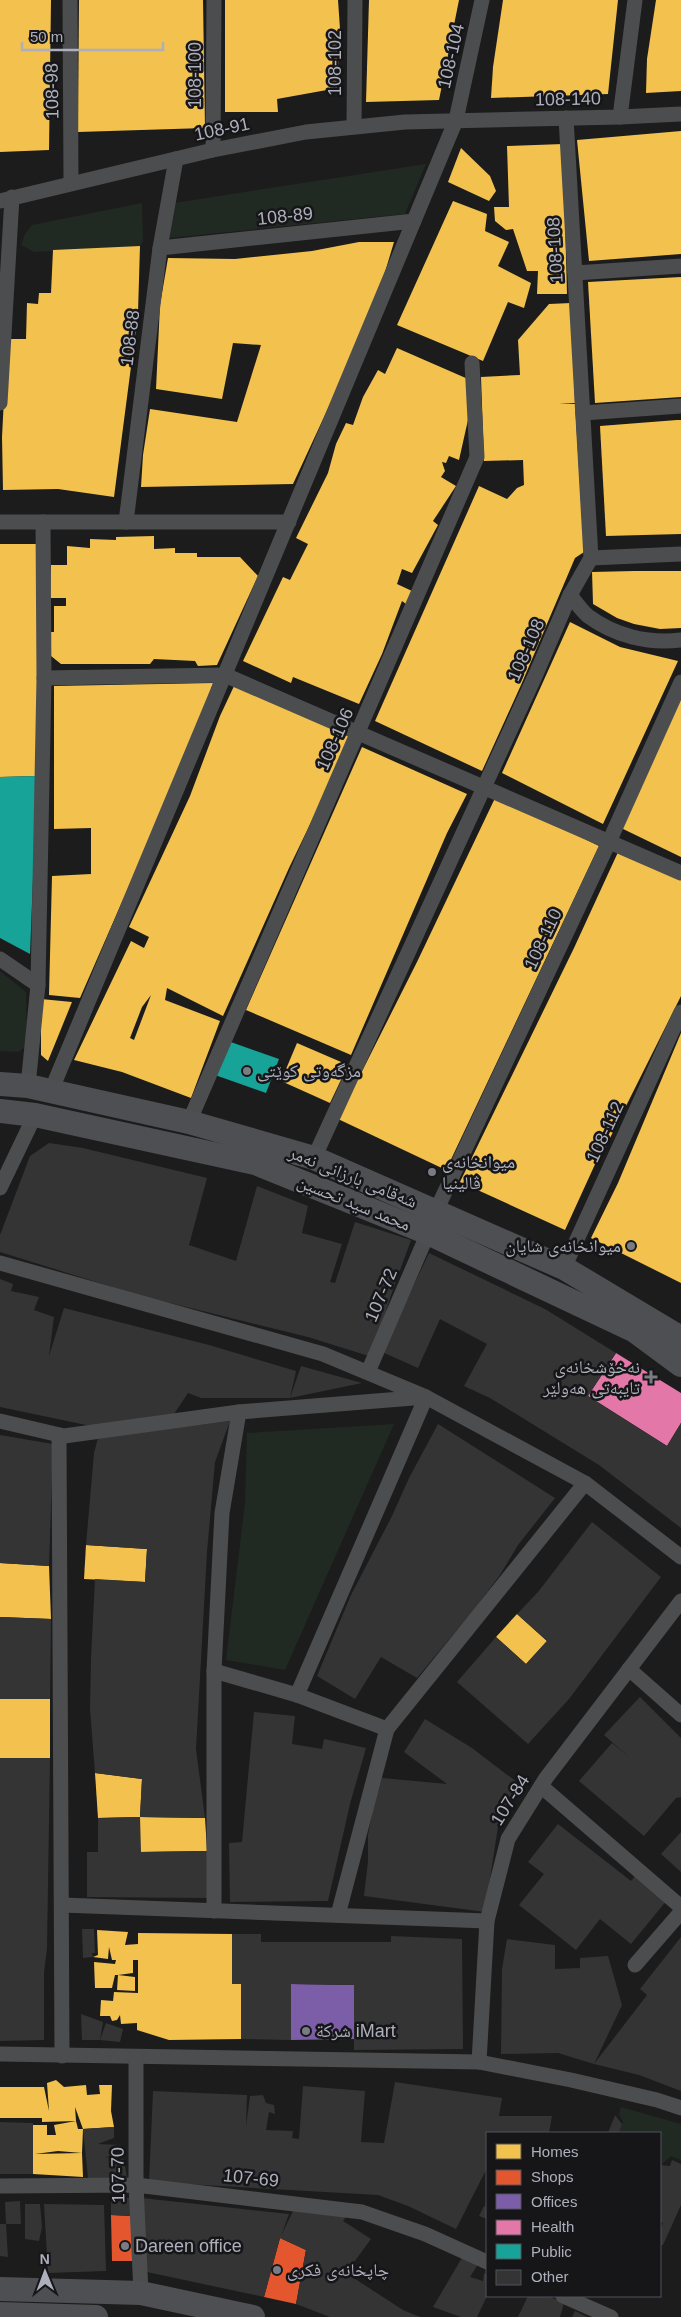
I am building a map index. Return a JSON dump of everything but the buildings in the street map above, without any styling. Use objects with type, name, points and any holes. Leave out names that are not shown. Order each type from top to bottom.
[{"type":"main road","name":"شەقامی بارزانی نەمر","points":[[0,1084],[28,1086],[189,1122],[314,1158],[564,1268],[681,1338]]},
{"type":"main road","name":"محمد سید تحسین","points":[[0,1111],[35,1115],[255,1162],[428,1233],[635,1331],[681,1365]]},
{"type":"main road","points":[[0,2289],[140,2293],[253,2317]]},
{"type":"main road","points":[[0,2314],[96,2317]]},
{"type":"street","name":"108-98","points":[[70,0],[71,182]]},
{"type":"street","name":"108-100","points":[[213,150],[214,0]]},
{"type":"street","name":"108-102","points":[[354,126],[355,0]]},
{"type":"street","name":"108-104","points":[[51,1091],[456,120],[482,0]]},
{"type":"street","points":[[620,117],[635,0]]},
{"type":"street","name":"108-140","points":[[456,120],[681,114]]},
{"type":"street","name":"108-108","points":[[314,1158],[570,595],[591,558],[566,118]]},
{"type":"street","name":"108-91","points":[[6,199],[71,182],[260,140],[354,126],[456,120]]},
{"type":"street","name":"108-88","points":[[126,522],[160,248],[176,158]]},
{"type":"street","points":[[0,403],[6,199]]},
{"type":"street","name":"108-89","points":[[160,248],[414,221]]},
{"type":"street","points":[[575,273],[681,266]]},
{"type":"street","name":"108-106","points":[[189,1122],[478,458],[472,363]]},
{"type":"street","points":[[583,413],[681,406]]},
{"type":"street","points":[[0,522],[289,522]]},
{"type":"street","points":[[28,1086],[38,985],[44,678],[43,522]]},
{"type":"street","points":[[591,558],[681,554]]},
{"type":"street","points":[[570,595],[587,615],[612,630],[644,641],[681,640]]},
{"type":"street","points":[[44,678],[225,675],[681,873]]},
{"type":"street","name":"108-110","points":[[436,1211],[609,842],[681,682]]},
{"type":"street","points":[[0,959],[38,985]]},
{"type":"street","name":"108-112","points":[[564,1268],[681,1012]]},
{"type":"street","points":[[0,1188],[35,1115]]},
{"type":"street","name":"107-72","points":[[368,1372],[428,1233]]},
{"type":"street","points":[[0,1262],[323,1354],[426,1397],[585,1483],[681,1556]]},
{"type":"street","points":[[0,1421],[64,1436],[239,1412],[426,1397]]},
{"type":"street","points":[[297,1695],[426,1397]]},
{"type":"street","points":[[214,1911],[214,1671],[222,1513],[239,1412]]},
{"type":"street","points":[[59,1435],[62,2056]]},
{"type":"street","points":[[338,1916],[387,1729],[585,1483]]},
{"type":"street","name":"107-84","points":[[479,2062],[487,1921],[508,1839],[541,1786],[681,1601]]},
{"type":"street","points":[[629,1669],[681,1715]]},
{"type":"street","points":[[214,1671],[297,1695],[387,1729]]},
{"type":"street","points":[[541,1786],[681,1907]]},
{"type":"street","points":[[62,1905],[487,1921]]},
{"type":"street","points":[[635,1965],[681,1912]]},
{"type":"street","points":[[0,2054],[479,2062],[571,2080],[657,2100],[681,2108]]},
{"type":"street","name":"107-70","points":[[136,2057],[136,2185],[140,2293]]},
{"type":"street","name":"107-69","points":[[0,2186],[136,2185],[362,2212],[425,2234],[486,2262]]},
{"type":"street","points":[[565,2297],[611,2317]]},
{"type":"shaded area","points":[[426,164],[405,214],[169,238],[174,203]]},
{"type":"shaded area","points":[[142,203],[143,242],[140,246],[34,252],[21,245],[25,234],[32,225]]},
{"type":"shaded area","points":[[0,971],[26,992],[27,1046],[18,1052],[0,1051]]},
{"type":"shaded area","points":[[394,1424],[285,1670],[226,1660],[245,1503],[247,1433]]},
{"type":"shaded area","points":[[621,2107],[681,2124],[681,2160],[671,2156],[661,2165],[661,2132],[619,2132],[623,2122],[619,2114]]},
{"type":"place","name":"مزگەوتی کوێتی","points":[[247,1071]]},
{"type":"place","name":"میوانخانەی ڤالینیا","points":[[432,1172]]},
{"type":"place","name":"میوانخانەی شایان","points":[[631,1246]]},
{"type":"place","name":"نەخۆشخانەی تایبەتی هەولێر","points":[[651,1377]]},
{"type":"place","name":"شركة iMart","points":[[306,2031]]},
{"type":"place","name":"Dareen office","points":[[125,2246]]},
{"type":"place","name":"چاپخانەی فکری","points":[[277,2270]]}]
